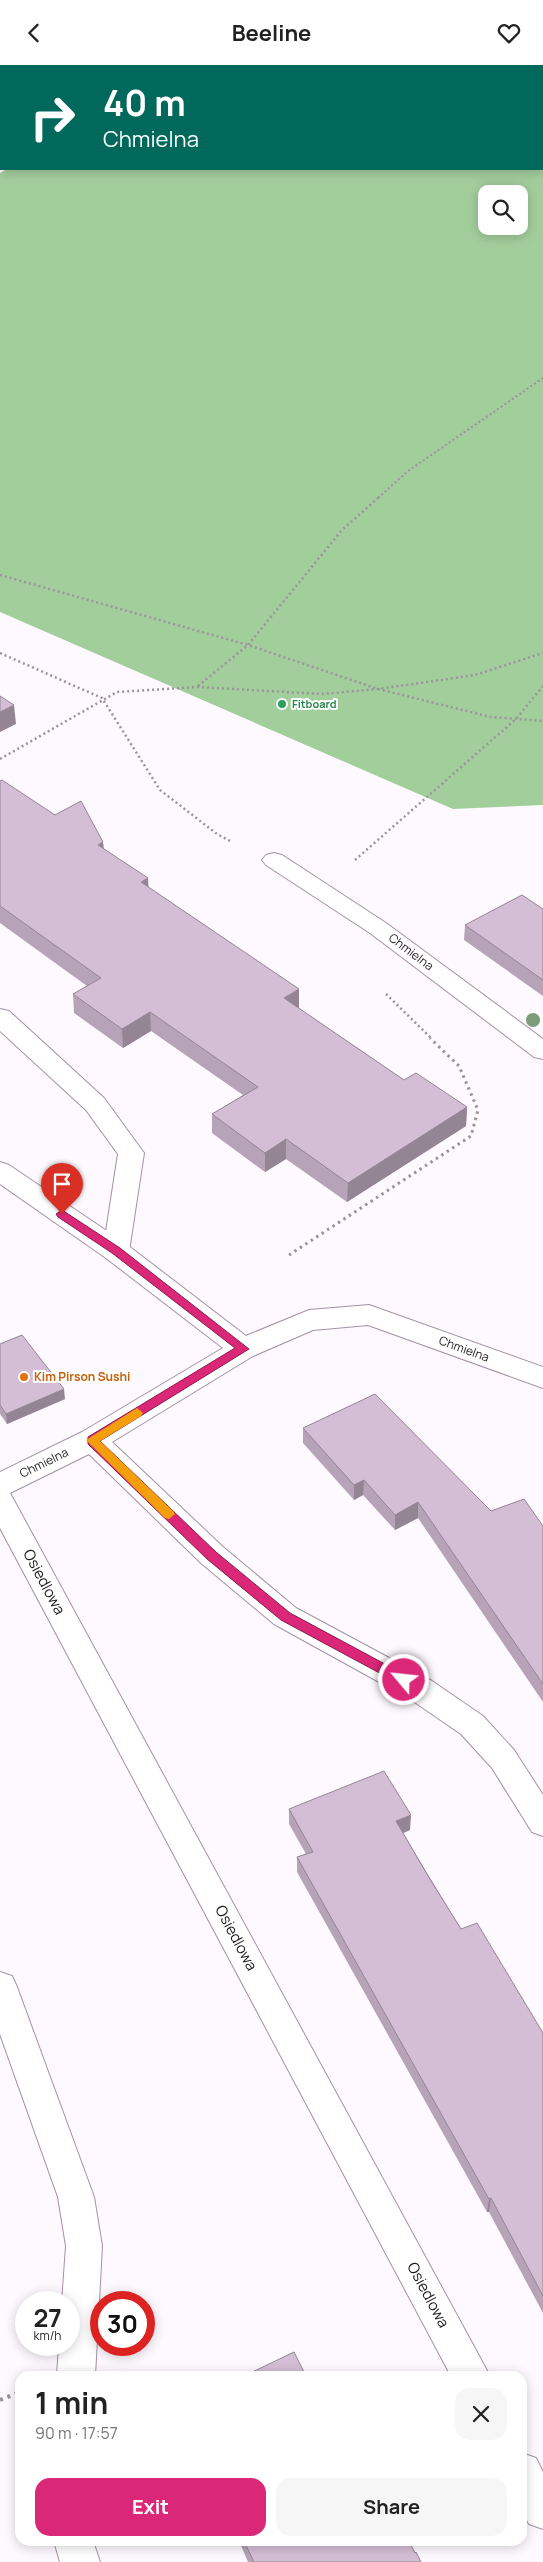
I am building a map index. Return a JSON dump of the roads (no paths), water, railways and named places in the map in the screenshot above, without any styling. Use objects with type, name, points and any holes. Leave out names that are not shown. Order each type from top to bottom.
[{"type":"street","name":"Chmielna","points":[[274,860],[378,928],[543,1051]]},
{"type":"street","points":[[0,1017],[95,1104],[132,1153],[116,1251]]},
{"type":"street","points":[[0,1171],[116,1251],[243,1349]]},
{"type":"street","name":"Chmielna","points":[[0,1485],[92,1440],[243,1349],[309,1320],[369,1315],[543,1378]]},
{"type":"street","points":[[92,1440],[212,1555],[285,1617],[421,1689],[472,1725],[503,1759],[543,1822]]},
{"type":"street","name":"Osiedlowa","points":[[0,1501],[468,2371]]},
{"type":"street","points":[[0,1987],[76,2197],[84,2246],[76,2371]]},
{"type":"street","points":[[527,2481],[543,2510]]},
{"type":"street","points":[[75,2546],[80,2562]]},
{"type":"place","name":"Fitboard","points":[[282,704]]},
{"type":"place","name":"Kim Pirson Sushi","points":[[24,1377]]}]
